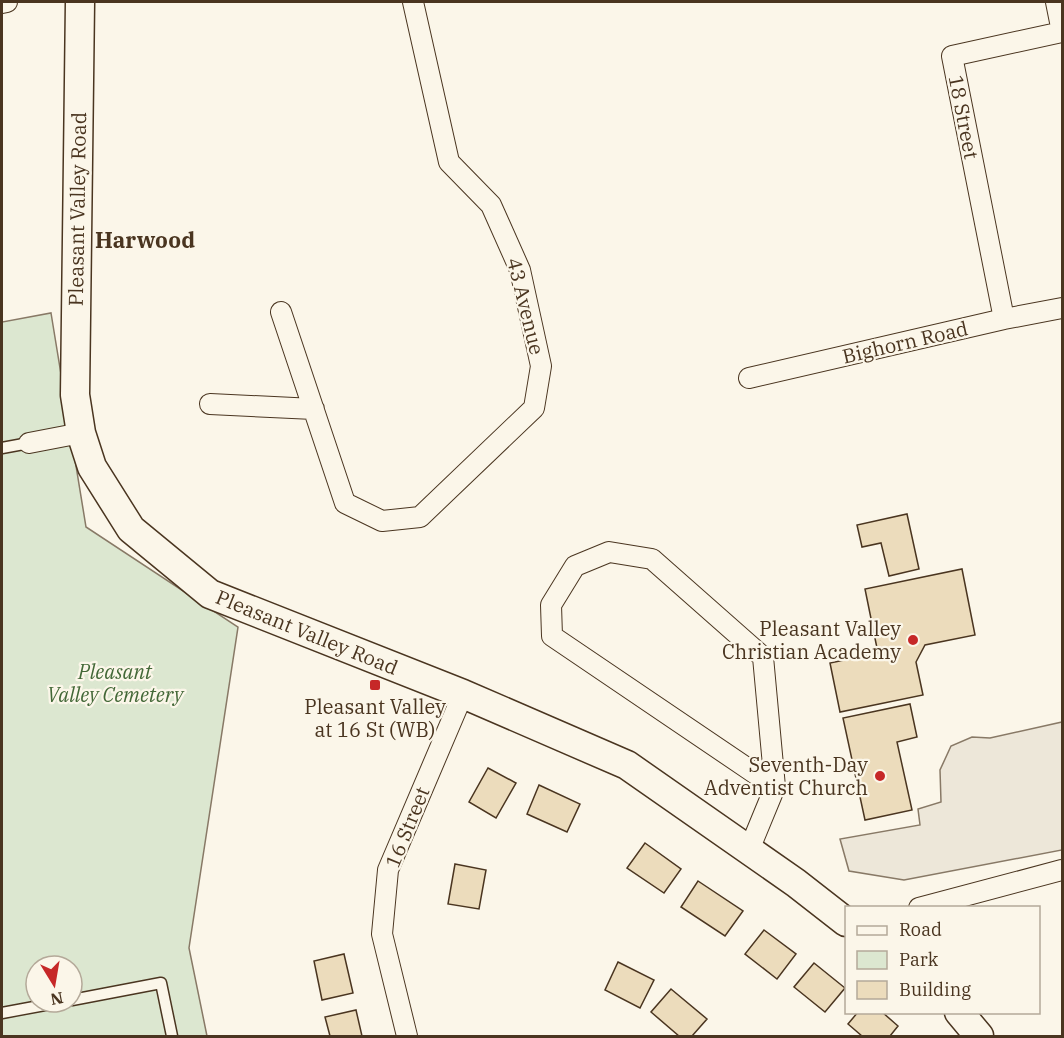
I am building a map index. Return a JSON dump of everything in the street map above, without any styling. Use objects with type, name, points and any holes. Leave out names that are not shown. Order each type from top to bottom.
[{"type":"street","points":[[2,3],[7,2]]},
{"type":"street","name":"Pleasant Valley Road","points":[[80,2],[75,395],[81,433],[92,467],[131,529],[210,594],[464,694],[627,765],[749,850],[845,921]]},
{"type":"street","name":"43 Avenue","points":[[281,312],[345,503],[381,521],[420,517],[534,408],[541,366],[520,270],[491,205],[449,162],[413,2]]},
{"type":"street","name":"18 Street","points":[[1004,319],[952,56],[1062,32],[1056,2]]},
{"type":"street","name":"Bighorn Road","points":[[749,378],[1004,319],[1062,308]]},
{"type":"street","points":[[210,404],[314,409]]},
{"type":"street","points":[[29,443],[81,433]]},
{"type":"street","points":[[749,850],[775,787],[763,657],[652,559],[609,552],[576,566],[551,605],[552,636],[775,787]]},
{"type":"street","name":"16 Street","points":[[407,1036],[382,934],[388,870],[464,694]]},
{"type":"street","points":[[927,906],[1062,870]]},
{"type":"street","points":[[961,1014],[978,1036]]},
{"type":"lane","points":[[2,448],[29,443]]},
{"type":"lane","points":[[84,998],[161,983],[172,1036]]},
{"type":"lane","points":[[2,1013],[24,1009]]},
{"type":"green space","name":"Pleasant Valley Cemetery","points":[[51,313],[86,527],[238,627],[189,948],[207,1036],[2,1036],[2,322]]},
{"type":"shaded area","points":[[1062,722],[1062,850],[904,880],[849,871],[840,839],[920,825],[918,809],[941,802],[940,770],[951,746],[972,737],[990,738]]},
{"type":"building","points":[[907,514],[919,569],[889,576],[881,543],[862,547],[857,525]]},
{"type":"building","name":"Pleasant Valley Christian Academy","points":[[962,569],[975,635],[925,645],[916,662],[923,695],[840,712],[830,663],[878,653],[865,589]]},
{"type":"building","name":"Seventh-Day Adventist Church","points":[[910,704],[917,737],[897,742],[912,810],[865,820],[843,718]]},
{"type":"building","points":[[488,768],[516,783],[496,818],[469,802]]},
{"type":"building","points":[[539,785],[580,804],[567,832],[527,814]]},
{"type":"building","points":[[645,843],[681,869],[664,893],[627,868]]},
{"type":"building","points":[[455,864],[486,870],[479,909],[448,904]]},
{"type":"building","points":[[698,881],[743,911],[725,936],[681,907]]},
{"type":"building","points":[[764,930],[796,954],[777,979],[745,954]]},
{"type":"building","points":[[344,954],[353,993],[322,1000],[314,961]]},
{"type":"building","points":[[618,962],[654,980],[640,1008],[605,990]]},
{"type":"building","points":[[814,963],[845,988],[825,1012],[794,987]]},
{"type":"building","points":[[671,989],[707,1019],[692,1036],[679,1036],[651,1012]]},
{"type":"building","points":[[356,1010],[362,1036],[330,1036],[325,1017]]},
{"type":"building","points":[[856,1014],[884,1014],[898,1026],[890,1036],[862,1036],[848,1024]]},
{"type":"place","name":"Pleasant Valley Christian Academy","points":[[913,640]]},
{"type":"place","name":"Pleasant Valley at 16 St (WB)","points":[[375,685]]},
{"type":"place","name":"Seventh-Day Adventist Church","points":[[880,776]]},
{"type":"district","name":"Harwood","points":[[145,239]]}]
